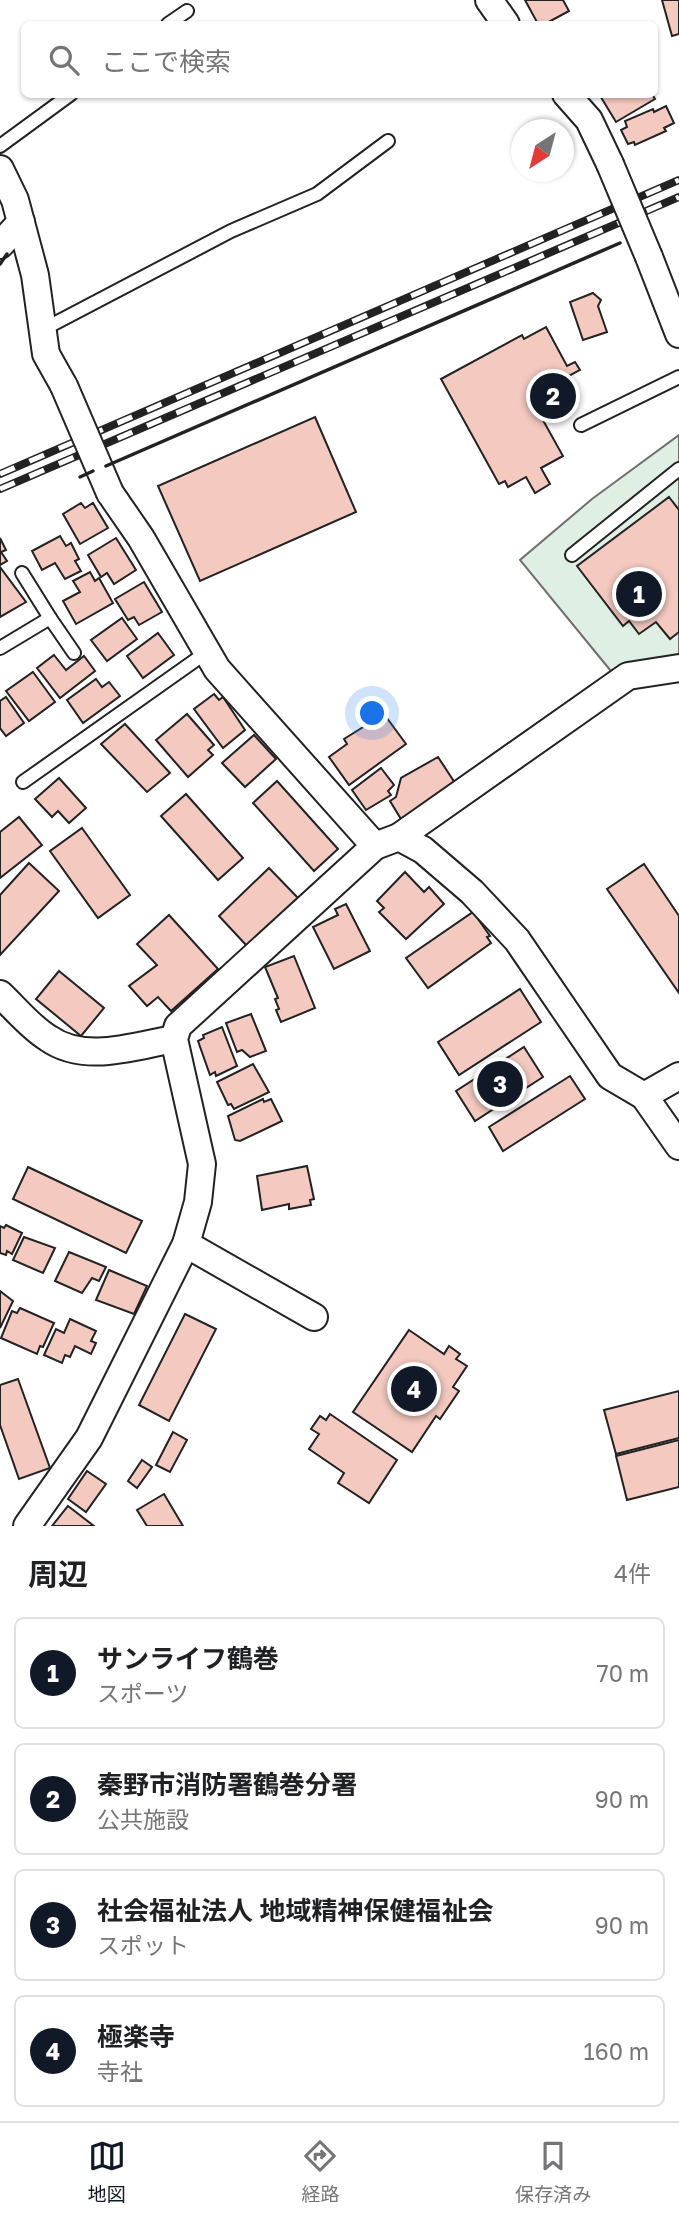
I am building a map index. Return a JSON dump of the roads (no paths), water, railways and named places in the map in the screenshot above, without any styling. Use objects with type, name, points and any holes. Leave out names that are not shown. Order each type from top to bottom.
[{"type":"street","points":[[489,0],[504,21]]},
{"type":"street","points":[[570,98],[589,120],[610,164],[679,334]]},
{"type":"street","points":[[0,169],[15,200],[21,222],[44,329],[46,354],[64,386],[110,493],[141,538],[217,669],[387,842],[423,850],[472,892],[517,940],[610,1076],[643,1097],[679,1146]]},
{"type":"street","points":[[0,245],[21,222]]},
{"type":"street","points":[[27,1526],[89,1438],[186,1244],[198,1202],[202,1164],[174,1039],[178,1026],[387,842],[628,676],[679,668]]},
{"type":"street","points":[[0,994],[48,1039],[73,1050],[101,1053],[174,1039]]},
{"type":"street","points":[[643,1097],[679,1076]]},
{"type":"street","points":[[186,1244],[314,1317]]},
{"type":"lane","points":[[172,21],[187,11]]},
{"type":"lane","points":[[0,146],[66,98]]},
{"type":"lane","points":[[44,329],[231,232],[317,194],[388,141]]},
{"type":"lane","points":[[581,425],[679,377]]},
{"type":"lane","points":[[572,555],[679,469]]},
{"type":"lane","points":[[22,573],[74,653]]},
{"type":"lane","points":[[0,648],[50,618]]},
{"type":"lane","points":[[23,782],[207,652]]},
{"type":"railway","points":[[0,474],[679,180]]},
{"type":"railway","points":[[0,489],[679,197]]},
{"type":"place","name":"秦野市消防署鶴巻分署","points":[[553,396]]},
{"type":"place","name":"サンライフ鶴巻","points":[[639,594]]},
{"type":"place","name":"社会福祉法人 地域精神保健福祉会","points":[[500,1084]]},
{"type":"place","name":"極楽寺","points":[[414,1389]]}]
